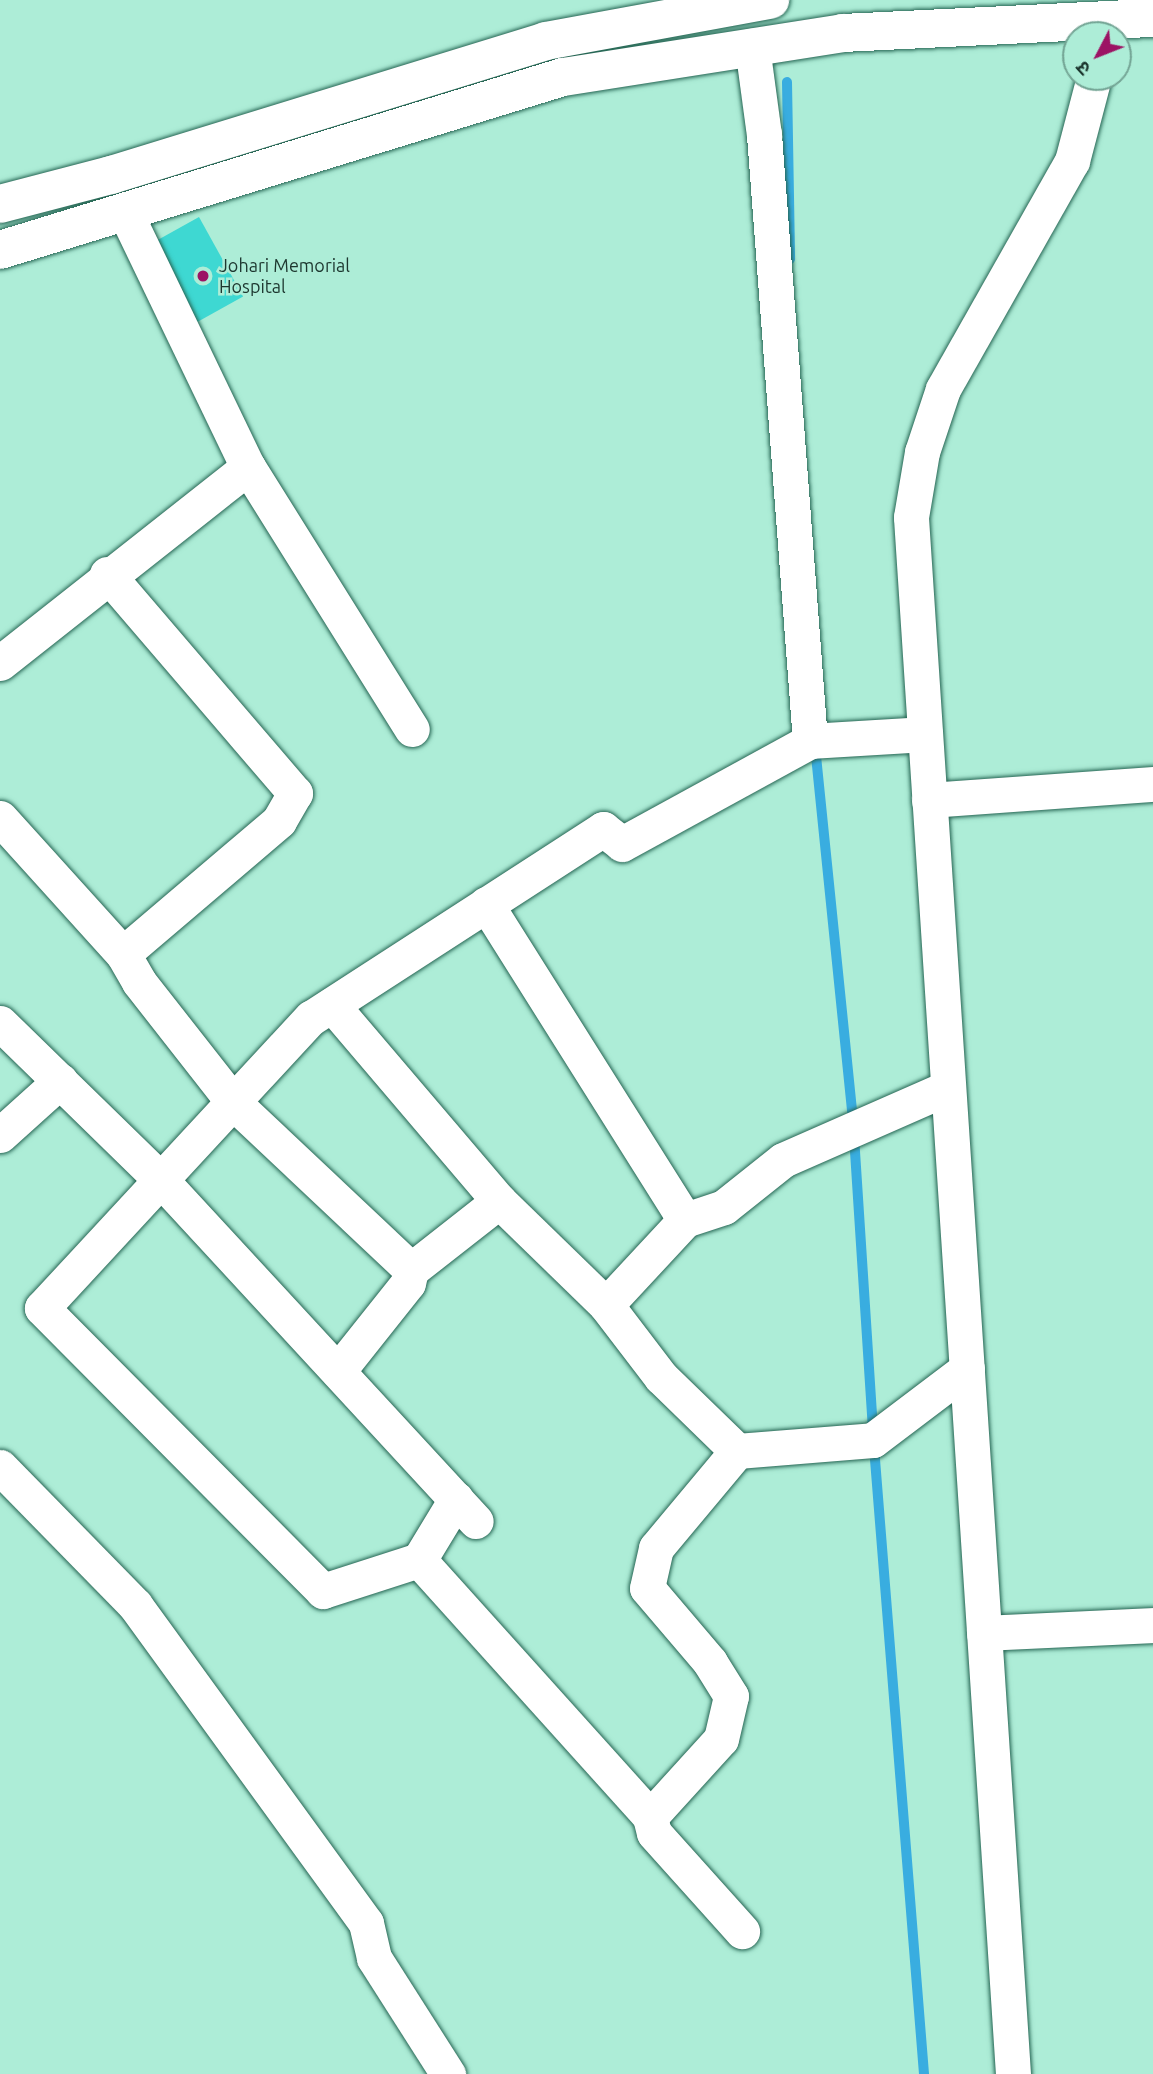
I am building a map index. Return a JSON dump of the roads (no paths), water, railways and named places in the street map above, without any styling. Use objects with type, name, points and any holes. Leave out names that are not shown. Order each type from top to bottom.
[{"type":"main road","points":[[0,204],[111,175],[546,41],[770,0]]},
{"type":"main road","points":[[0,250],[126,214],[563,77],[843,33],[1153,18]]},
{"type":"street","points":[[752,46],[764,135],[810,741]]},
{"type":"street","points":[[1013,2074],[911,517],[922,452],[943,389],[1072,161],[1090,91]]},
{"type":"street","points":[[126,214],[248,467],[412,729]]},
{"type":"street","points":[[0,663],[107,574],[248,467]]},
{"type":"street","points":[[107,574],[295,793],[279,821],[123,954]]},
{"type":"street","points":[[0,1023],[161,1180],[466,1510],[419,1560],[323,1591],[42,1308],[161,1180],[311,1018],[486,904],[603,829],[622,844],[810,741],[925,734]]},
{"type":"street","points":[[929,800],[1153,784]]},
{"type":"street","points":[[0,818],[123,954],[139,982],[233,1102],[411,1270]]},
{"type":"street","points":[[486,904],[685,1220]]},
{"type":"street","points":[[332,1005],[499,1201],[606,1305],[661,1377],[737,1451]]},
{"type":"street","points":[[0,1135],[60,1081]]},
{"type":"street","points":[[606,1305],[685,1220],[724,1206],[783,1160],[947,1088]]},
{"type":"street","points":[[338,1371],[408,1283],[411,1270],[499,1201]]},
{"type":"street","points":[[650,1816],[721,1739],[731,1696],[710,1662],[647,1588],[648,1569],[656,1548],[737,1451],[873,1440],[967,1369]]},
{"type":"street","points":[[0,1467],[143,1616],[366,1923],[374,1958],[449,2074]]},
{"type":"street","points":[[419,1560],[650,1816],[654,1833],[742,1931]]},
{"type":"street","points":[[984,1633],[1153,1625]]},
{"type":"waterway","points":[[787,82],[790,259]]},
{"type":"waterway","points":[[815,746],[853,1121]]},
{"type":"waterway","points":[[854,1136],[873,1432]]},
{"type":"waterway","points":[[874,1447],[924,2074]]},
{"type":"place","name":"Johari Memorial Hospital","points":[[203,276]]}]
